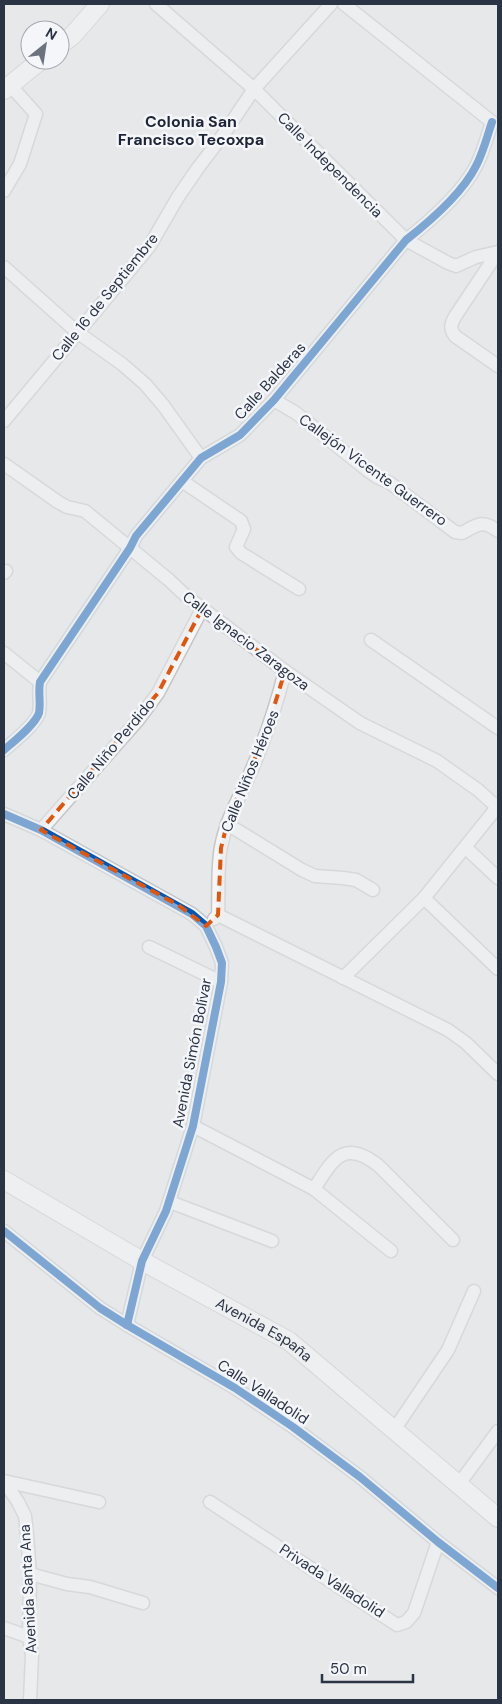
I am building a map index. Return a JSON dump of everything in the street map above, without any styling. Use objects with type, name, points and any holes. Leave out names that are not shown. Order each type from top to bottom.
[{"type":"street","points":[[70,37],[100,4]]},
{"type":"street","name":"Calle Independencia","points":[[156,4],[254,89],[406,240],[456,266],[476,257],[498,252]]},
{"type":"street","name":"Calle 16 de Septiembre","points":[[4,421],[149,246],[178,197],[223,136],[254,89],[331,4]]},
{"type":"street","points":[[344,4],[495,120]]},
{"type":"street","points":[[4,191],[20,164],[36,114],[7,87],[28,70]]},
{"type":"street","name":"Calle Balderas","points":[[4,750],[32,724],[38,714],[40,682],[130,548],[136,536],[201,458],[240,435],[274,400],[406,240],[422,227],[466,182],[476,166],[495,120]]},
{"type":"street","points":[[498,252],[456,315],[451,326],[455,336],[498,366]]},
{"type":"street","points":[[4,268],[77,332],[122,364],[145,384],[163,405],[201,458]]},
{"type":"street","name":"Callejón Vicente Guerrero","points":[[274,400],[296,414],[366,470],[390,483],[455,532],[462,534],[478,524],[490,525],[498,530]]},
{"type":"street","name":"Calle Ignacio Zaragoza","points":[[4,464],[58,502],[85,511],[202,609],[360,724],[437,761],[478,790],[498,807]]},
{"type":"street","points":[[182,481],[241,520],[244,529],[236,547],[241,553],[299,589]]},
{"type":"street","name":"Calle Niño Perdido","points":[[41,830],[138,720],[158,693],[202,609]]},
{"type":"street","points":[[371,640],[498,728]]},
{"type":"street","points":[[4,653],[40,682]]},
{"type":"street","name":"Calle Niños Héroes","points":[[218,915],[220,848],[229,816],[249,775],[268,728],[285,671]]},
{"type":"street","points":[[343,978],[424,898],[498,807]]},
{"type":"street","name":"Avenida Simón Bolívar","points":[[4,814],[41,830],[178,904],[206,926],[222,963],[221,982],[193,1126],[170,1202],[142,1261],[127,1325]]},
{"type":"street","points":[[227,824],[302,870],[316,876],[356,880],[373,890]]},
{"type":"street","points":[[466,848],[498,878]]},
{"type":"street","points":[[424,898],[498,969]]},
{"type":"street","points":[[206,926],[218,915],[456,1035],[498,1074]]},
{"type":"street","points":[[148,947],[221,982]]},
{"type":"street","points":[[193,1126],[314,1189],[392,1251]]},
{"type":"street","points":[[314,1189],[330,1164],[339,1156],[351,1152],[369,1158],[453,1240]]},
{"type":"street","name":"Avenida España","points":[[4,1180],[142,1261],[289,1341],[498,1518]]},
{"type":"street","points":[[170,1202],[272,1241]]},
{"type":"street","name":"Calle Valladolid","points":[[4,1231],[100,1308],[235,1388],[293,1427],[498,1588]]},
{"type":"street","points":[[394,1430],[448,1350],[474,1291]]},
{"type":"street","points":[[459,1484],[498,1431]]},
{"type":"street","points":[[4,1483],[100,1502]]},
{"type":"street","name":"Avenida Santa Ana","points":[[4,1483],[25,1516],[30,1574],[29,1637],[32,1655],[30,1700]]},
{"type":"street","name":"Privada Valladolid","points":[[210,1502],[397,1625],[406,1622],[414,1612],[438,1542]]},
{"type":"street","points":[[30,1574],[68,1584],[90,1587],[143,1602]]},
{"type":"street","points":[[4,1628],[29,1637]]},
{"type":"highlighted area","points":[[202,609],[285,671],[265,736],[229,816],[221,848],[218,915],[206,926],[178,905],[41,830],[158,693]]},
{"type":"cycle path","points":[[4,750],[37,718],[40,709],[40,682],[130,548],[136,536],[201,458],[240,435],[274,400],[406,240],[435,216],[463,186],[476,166],[492,122]]},
{"type":"cycle path","points":[[4,814],[41,830],[192,914],[206,926],[222,963],[221,982],[193,1126],[166,1211],[142,1261],[127,1325]]},
{"type":"cycle path","points":[[4,1231],[100,1308],[235,1388],[293,1427],[360,1477],[438,1542],[498,1588]]},
{"type":"district","name":"Colonia San Francisco Tecoxpa","points":[[191,130]]}]
